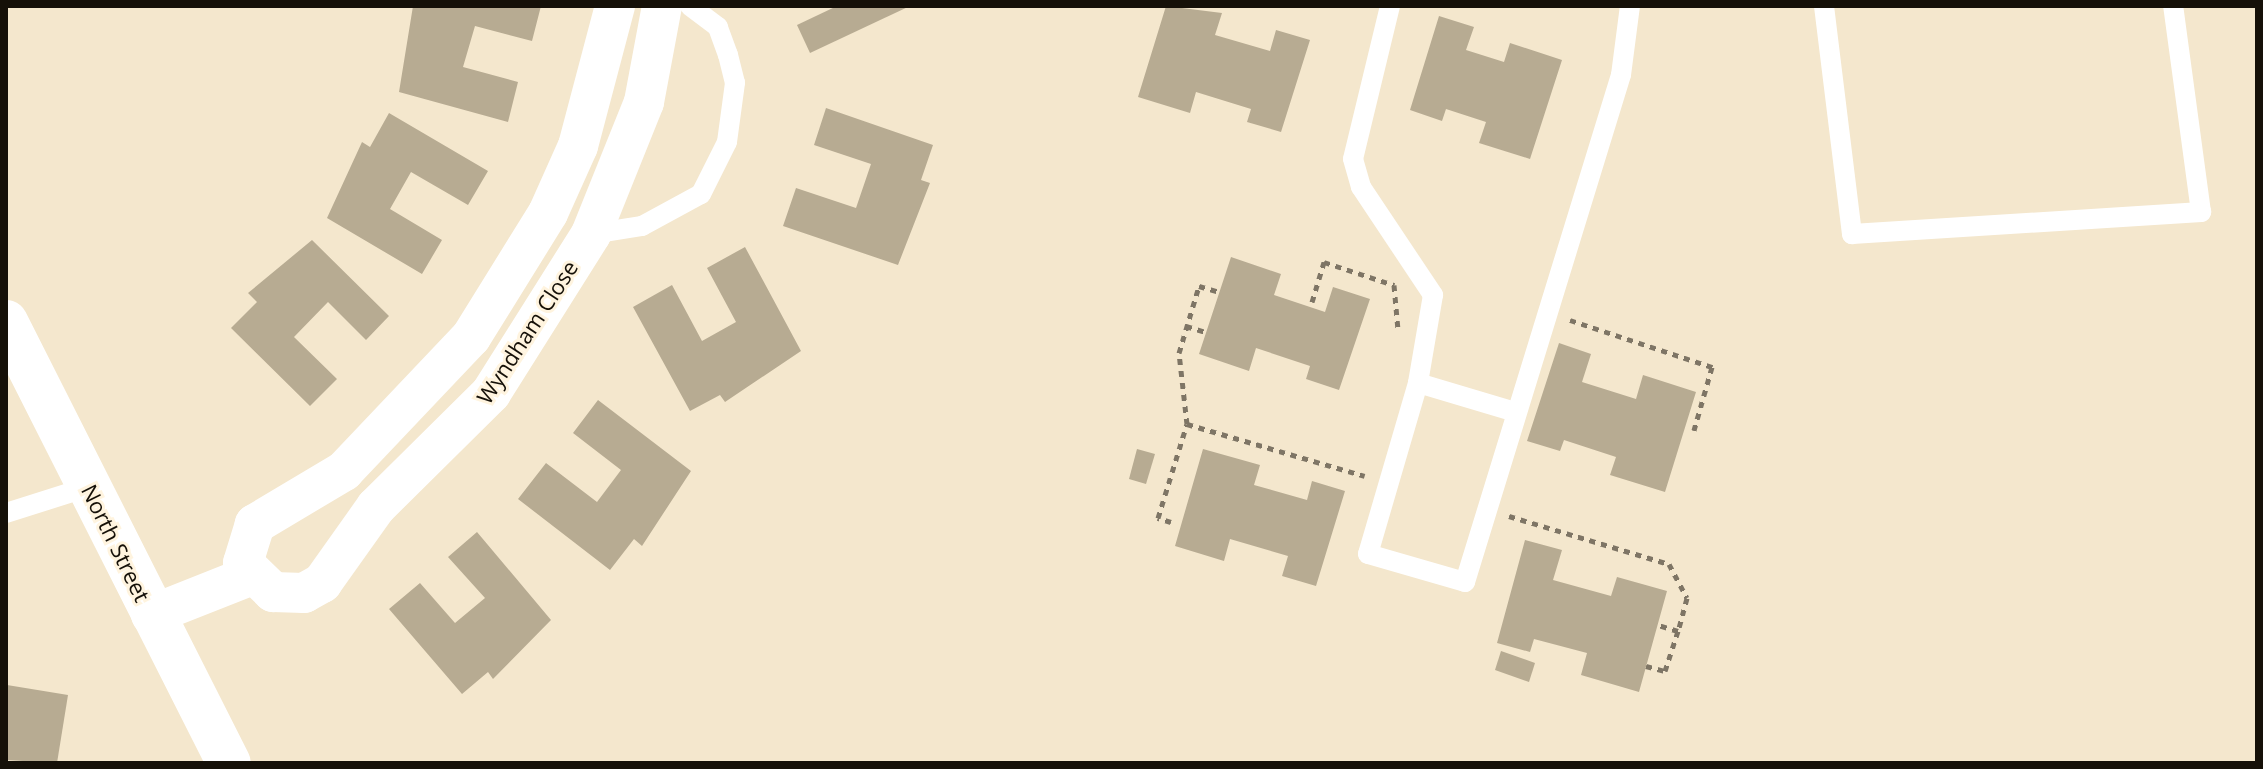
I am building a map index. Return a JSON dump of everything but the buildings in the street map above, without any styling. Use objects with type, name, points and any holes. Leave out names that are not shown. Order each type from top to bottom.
[{"type":"main road","name":"North Street","points":[[6,322],[151,615],[229,763]]},
{"type":"street","name":"Wyndham Close","points":[[615,6],[597,86],[548,213],[471,337],[344,471],[255,524],[243,563],[273,592],[304,593],[322,583],[376,507],[491,393],[591,234],[644,102],[662,6]]},
{"type":"street","points":[[548,213],[591,234]]},
{"type":"street","points":[[344,471],[376,507]]},
{"type":"street","points":[[151,615],[252,575]]},
{"type":"lane","points":[[591,234],[642,226],[701,194],[727,142],[735,83],[728,55],[718,27],[690,6]]},
{"type":"lane","points":[[1390,6],[1353,159],[1361,187],[1433,295],[1418,383],[1368,554],[1465,582],[1542,311],[1621,75],[1630,6]]},
{"type":"lane","points":[[1824,6],[1852,234],[2201,212],[2173,6]]},
{"type":"lane","points":[[1418,383],[1512,411]]},
{"type":"lane","points":[[6,513],[88,487]]},
{"type":"path","points":[[1312,302],[1324,262],[1394,285],[1399,337]]},
{"type":"path","points":[[1171,522],[1158,518],[1187,424],[1179,353],[1199,286],[1220,292]]},
{"type":"path","points":[[1542,311],[1712,367],[1694,430]]},
{"type":"path","points":[[1186,326],[1206,332]]},
{"type":"path","points":[[1187,424],[1389,483]]},
{"type":"path","points":[[1485,509],[1669,564],[1686,588],[1678,631],[1665,671],[1646,666]]},
{"type":"path","points":[[1658,625],[1678,631]]}]
